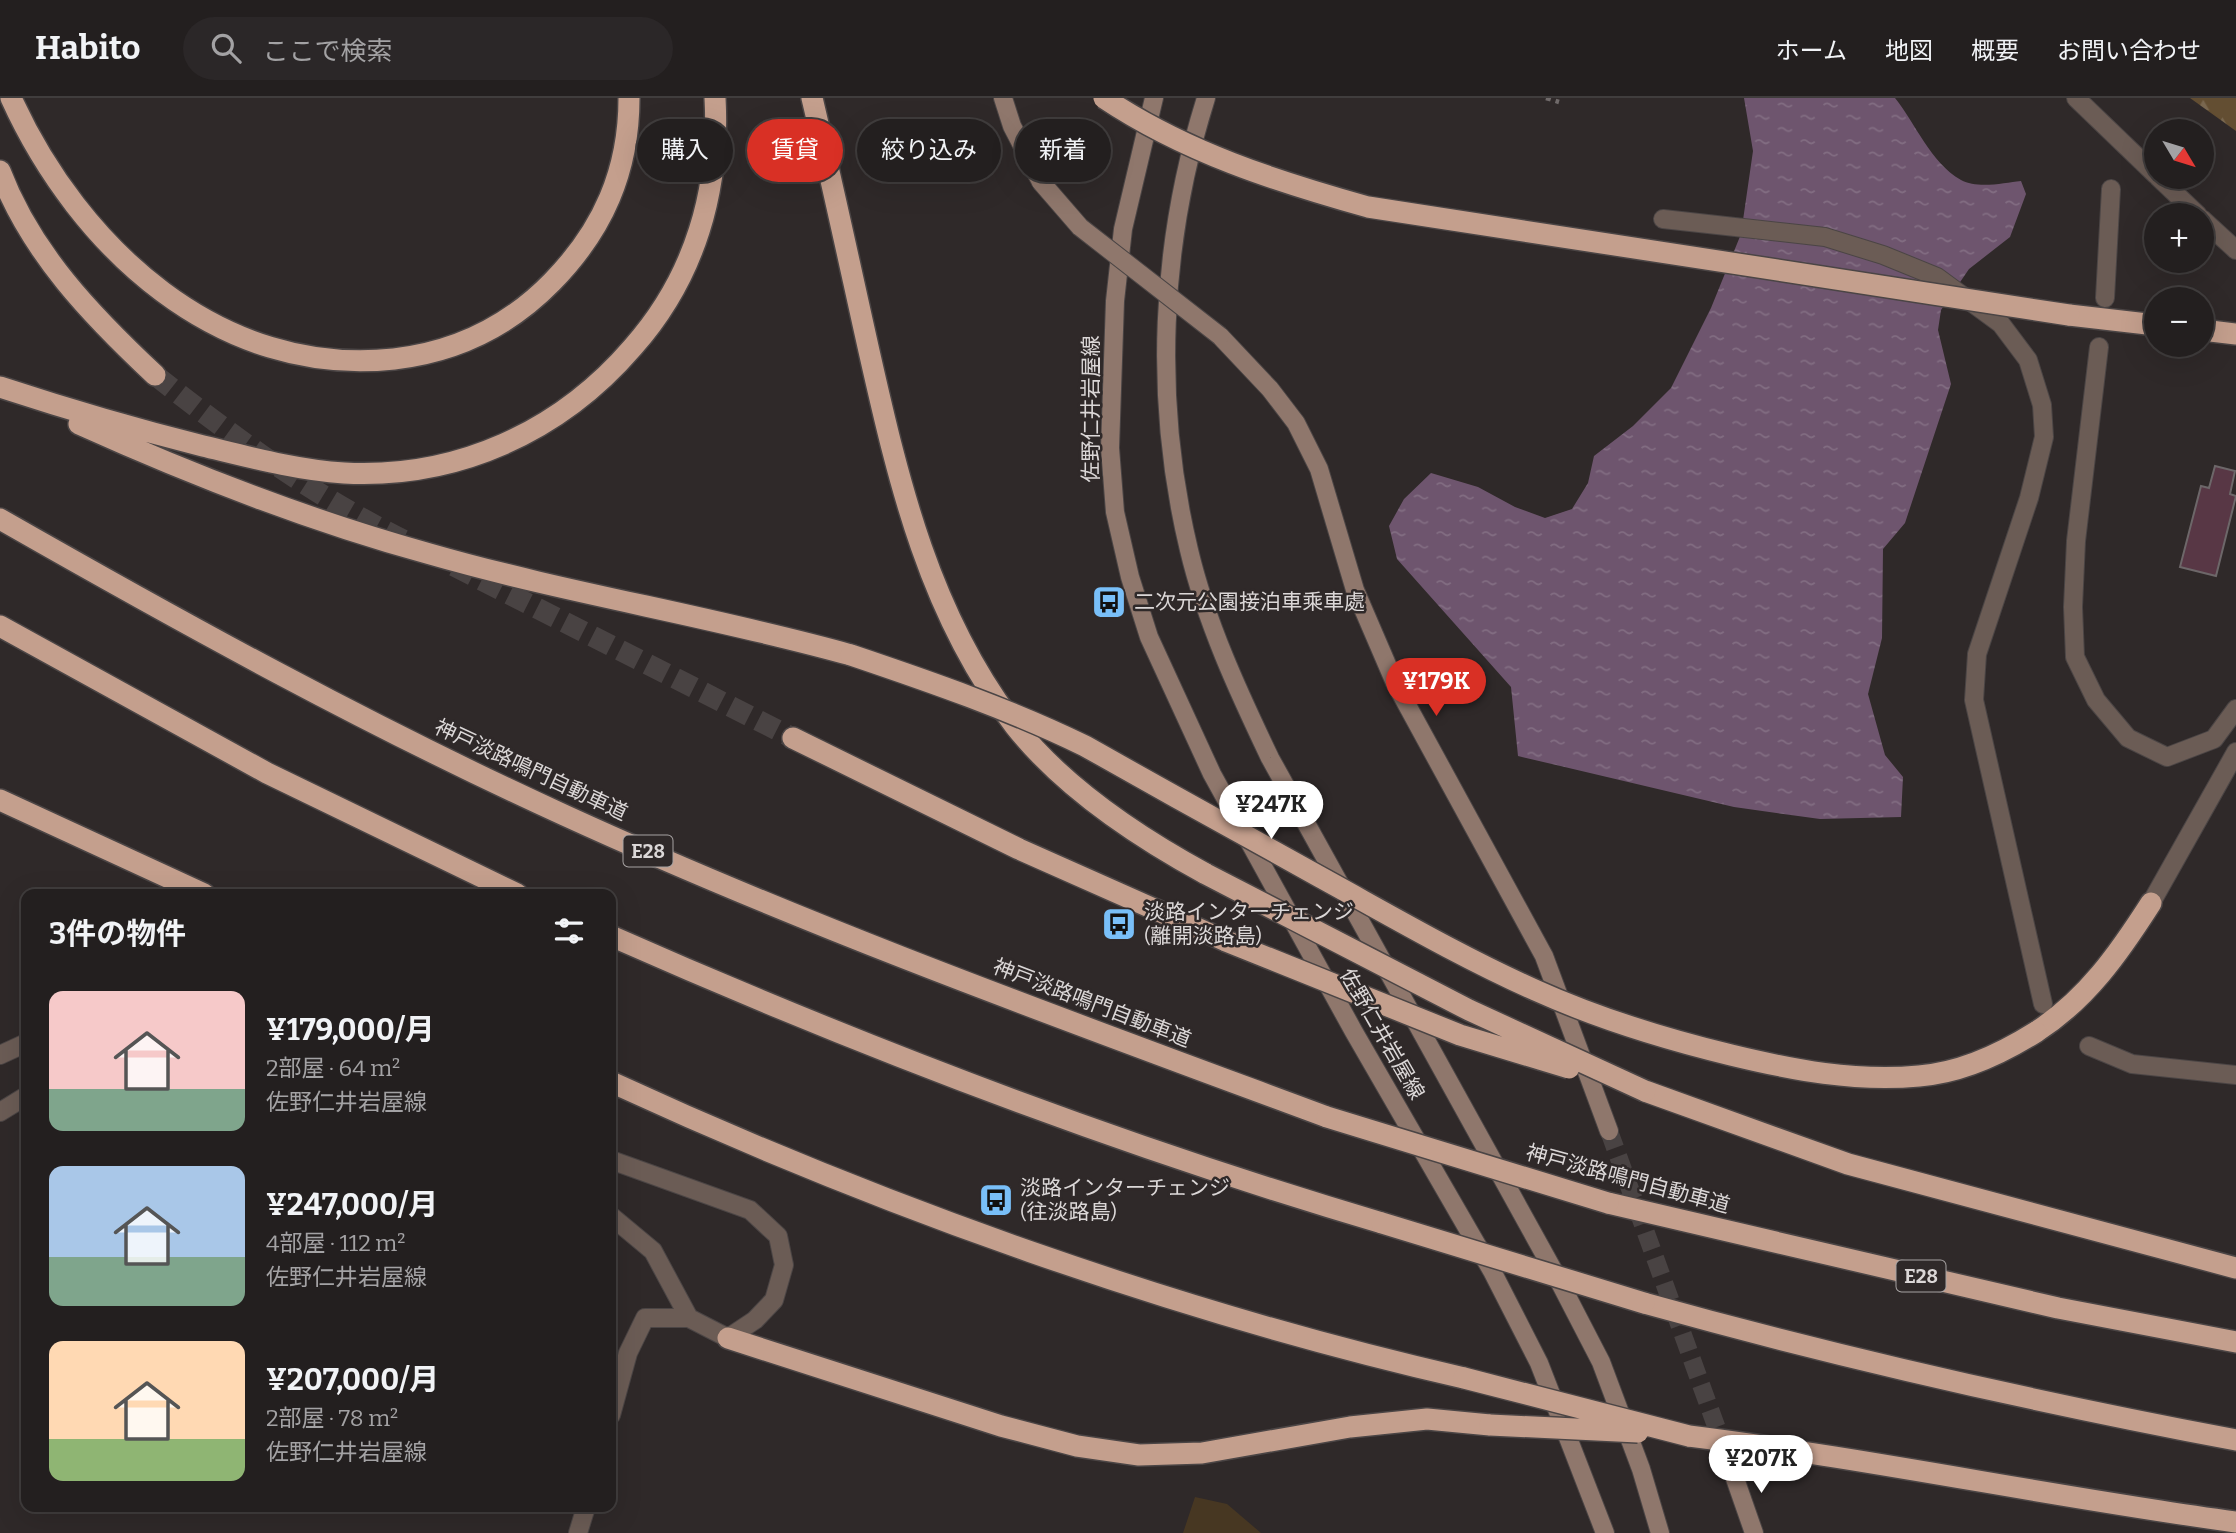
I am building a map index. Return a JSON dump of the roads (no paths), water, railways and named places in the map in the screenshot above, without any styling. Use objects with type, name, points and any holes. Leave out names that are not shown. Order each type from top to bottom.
[{"type":"highway","points":[[11,98],[47,168],[81,214],[122,258],[167,295],[210,324],[261,345],[311,359],[364,362],[417,356],[467,342],[508,320],[545,289],[576,258],[603,218],[621,174],[629,129],[629,98]]},
{"type":"highway","points":[[0,388],[187,442],[252,458],[341,472],[386,474],[421,469],[481,454],[527,435],[567,411],[608,377],[652,323],[675,288],[697,242],[712,190],[717,135],[715,98]]},
{"type":"highway","points":[[812,98],[889,441],[927,569],[953,627],[981,678],[1017,728],[1054,766],[1131,828],[1206,874],[1469,1010],[1645,1091]]},
{"type":"highway","points":[[1104,98],[1172,138],[1232,165],[1293,186],[1368,206],[2069,315],[2144,324]]},
{"type":"highway","points":[[0,171],[37,243],[69,288],[112,335],[155,375]]},
{"type":"highway","points":[[2214,331],[2236,334]]},
{"type":"highway","points":[[0,388],[175,466],[428,554],[501,573],[754,628],[851,655],[982,700],[1085,746],[1458,954],[1537,992],[1616,1021],[1762,1062],[1821,1074],[1872,1078],[1922,1076],[1968,1065],[2011,1047],[2036,1032],[2086,993],[2119,953],[2151,903]]},
{"type":"highway","name":"神戸淡路鳴門自動車道","points":[[0,519],[321,696],[564,815],[803,917],[1047,1014],[1327,1116],[1608,1203],[2058,1308],[2236,1342]]},
{"type":"highway","points":[[0,626],[267,773],[507,889]]},
{"type":"highway","points":[[793,738],[1019,849],[1226,941],[1460,1035],[1645,1091],[1848,1164],[2236,1268]]},
{"type":"highway","points":[[0,800],[193,889]]},
{"type":"highway","points":[[616,938],[762,1002],[1023,1106],[1277,1192],[1644,1303],[1795,1345],[2037,1402],[2236,1440]]},
{"type":"highway","points":[[616,1084],[768,1150],[1040,1254],[1271,1329],[1689,1436]]},
{"type":"highway","points":[[729,1338],[1001,1426],[1077,1446],[1139,1455],[1202,1452],[1350,1427],[1427,1419],[1689,1436],[1796,1449],[1993,1485],[2236,1522]]},
{"type":"main road","points":[[1003,98],[1012,126],[1041,182],[1080,227],[1220,336],[1270,389],[1296,423],[1319,469],[1354,590],[1395,682],[1544,956],[1609,1131]]},
{"type":"main road","name":"佐野仁井岩屋線","points":[[1154,98],[1123,229],[1115,301],[1110,448],[1115,512],[1130,577],[1149,637],[1212,774],[1354,1032],[1492,1271],[1539,1363],[1605,1533]]},
{"type":"main road","name":"佐野仁井岩屋線","points":[[1206,98],[1185,180],[1171,254],[1166,336],[1166,411],[1176,486],[1189,551],[1209,615],[1233,680],[1270,758],[1558,1277],[1601,1363],[1641,1469],[1660,1533]]},
{"type":"main road","points":[[1732,1470],[1754,1533]]},
{"type":"lane","points":[[2076,98],[2144,163]]},
{"type":"lane","points":[[2105,298],[2111,189]]},
{"type":"lane","points":[[2171,189],[2185,203]]},
{"type":"lane","points":[[1663,219],[1825,237],[1937,277],[2001,324],[2028,360],[2042,405],[2044,437],[2029,498],[1977,654],[1975,700],[2043,1004]]},
{"type":"lane","points":[[2214,230],[2236,250]]},
{"type":"lane","points":[[2099,347],[2077,541],[2073,607],[2076,657],[2096,700],[2128,738],[2167,757],[2214,739],[2236,709]]},
{"type":"lane","points":[[2151,903],[2236,752]]},
{"type":"lane","points":[[0,1055],[21,1045]]},
{"type":"lane","points":[[2089,1046],[2132,1064],[2236,1074]]},
{"type":"lane","points":[[0,1112],[21,1099]]},
{"type":"lane","points":[[616,1162],[750,1210],[778,1236],[784,1265],[774,1300],[755,1320],[729,1338],[689,1318],[645,1318],[628,1353],[616,1397]]},
{"type":"lane","points":[[616,1220],[653,1251],[689,1318]]},
{"type":"lane","points":[[578,1533],[584,1512]]},
{"type":"water","points":[[1744,98],[1895,98],[1932,153],[1950,172],[1967,183],[1991,185],[2021,181],[2026,194],[2010,237],[1969,269],[1941,310],[1938,330],[1951,384],[1905,523],[1883,549],[1882,638],[1868,694],[1885,755],[1903,777],[1901,817],[1820,819],[1734,807],[1518,756],[1511,687],[1397,559],[1389,526],[1404,499],[1431,473],[1478,487],[1515,507],[1545,518],[1572,509],[1588,483],[1594,456],[1633,426],[1671,388],[1711,308],[1741,234],[1753,151]]},
{"type":"tunnel","points":[[155,375],[274,464],[337,504],[403,540]]},
{"type":"tunnel","points":[[454,566],[793,738]]},
{"type":"tunnel","points":[[1609,1131],[1732,1470]]},
{"type":"place","name":"二次元公園接泊車乘車處","points":[[1109,602]]},
{"type":"place","name":"淡路インターチェンジ (離開淡路島)","points":[[1119,924]]},
{"type":"place","name":"淡路インターチェンジ (往淡路島)","points":[[996,1200]]}]
